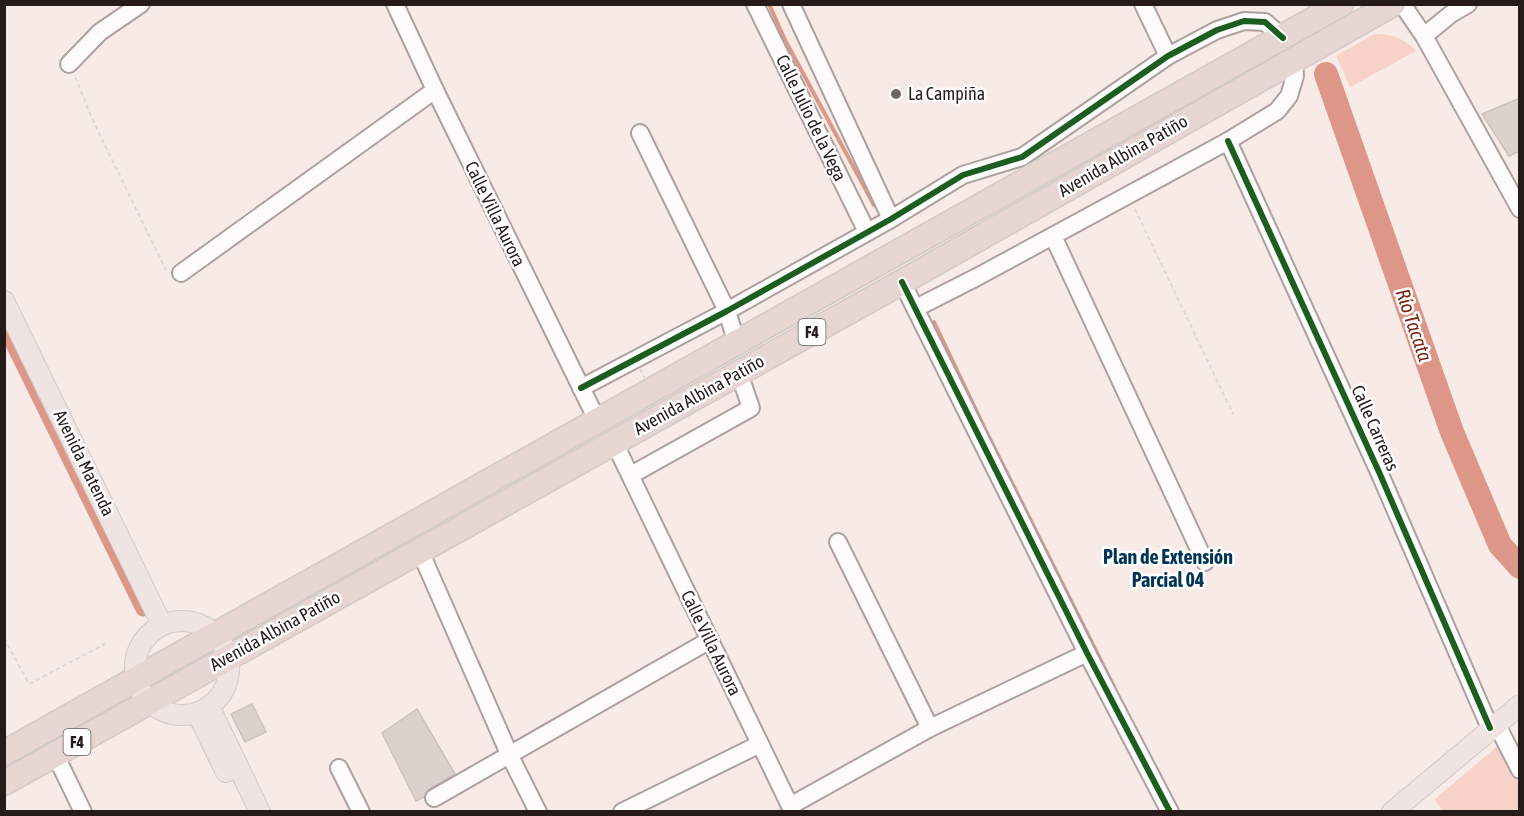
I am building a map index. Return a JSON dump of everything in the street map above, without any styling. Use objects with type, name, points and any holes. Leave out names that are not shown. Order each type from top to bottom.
[{"type":"highway","name":"Avenida Albina Patiño","points":[[4,783],[902,282],[1288,49],[1341,4]]},
{"type":"highway","name":"Avenida Albina Patiño","points":[[4,753],[737,344],[1288,49],[1393,4]]},
{"type":"main road","name":"Avenida Matenda","points":[[4,301],[162,626]]},
{"type":"main road","points":[[188,621],[202,625],[216,635],[229,657],[229,671],[224,688],[203,710],[171,713],[149,702],[137,679],[136,662],[141,646],[151,633],[173,622],[188,621]]},
{"type":"main road","points":[[1392,812],[1493,725],[1520,705]]},
{"type":"main road","points":[[203,710],[245,812]]},
{"type":"main road","points":[[203,710],[260,812]]},
{"type":"street","points":[[69,64],[100,32],[141,4]]},
{"type":"street","name":"Calle Villa Aurora","points":[[395,4],[598,422]]},
{"type":"street","name":"Calle Julio de la Vega","points":[[755,4],[867,232]]},
{"type":"street","name":"Calle Julio de la Vega","points":[[791,4],[891,219]]},
{"type":"street","points":[[1143,4],[1168,56]]},
{"type":"street","points":[[1402,4],[1424,36],[1520,209]]},
{"type":"street","points":[[1424,36],[1451,14],[1468,4]]},
{"type":"street","points":[[581,388],[728,311],[891,219],[963,175],[1022,157],[1168,56],[1218,30],[1244,21],[1265,22],[1288,49],[1295,76],[1289,96],[1277,111],[1228,141],[916,308]]},
{"type":"street","points":[[181,273],[435,90]]},
{"type":"street","points":[[640,133],[728,311],[737,344]]},
{"type":"street","name":"Calle Carreras","points":[[1228,141],[1493,725],[1520,770]]},
{"type":"street","points":[[1053,236],[1205,562]]},
{"type":"street","points":[[902,282],[1087,653],[1170,812]]},
{"type":"street","points":[[631,475],[751,408],[739,373]]},
{"type":"street","name":"Calle Villa Aurora","points":[[614,442],[791,809]]},
{"type":"street","points":[[838,542],[930,728]]},
{"type":"street","points":[[420,551],[510,756],[538,812]]},
{"type":"street","points":[[434,798],[710,640]]},
{"type":"street","points":[[791,809],[930,728],[1087,653]]},
{"type":"street","points":[[622,812],[760,744]]},
{"type":"street","points":[[56,754],[83,812]]},
{"type":"street","points":[[339,768],[361,812]]},
{"type":"path","points":[[69,64],[94,123],[170,278],[181,273]]},
{"type":"path","points":[[1129,195],[1233,414]]},
{"type":"path","points":[[640,369],[672,428]]},
{"type":"path","points":[[4,638],[29,684],[105,644]]},
{"type":"shaded area","points":[[1374,34],[1397,38],[1416,51],[1350,87],[1336,56]]},
{"type":"shaded area","points":[[1499,745],[1519,785],[1519,811],[1442,811],[1435,799]]},
{"type":"building","points":[[1520,98],[1520,151],[1509,156],[1482,114]]},
{"type":"building","points":[[252,704],[266,732],[245,742],[231,714]]},
{"type":"building","points":[[417,709],[455,774],[429,789],[424,797],[416,801],[382,733]]},
{"type":"waterway","points":[[769,4],[785,40],[874,205]]},
{"type":"waterway","name":"Río Tacata","points":[[1326,74],[1452,432],[1500,545],[1520,567]]},
{"type":"waterway","points":[[934,322],[1114,687]]},
{"type":"waterway","points":[[4,326],[143,609]]},
{"type":"cycle path","points":[[581,388],[727,311],[891,219],[963,175],[1022,157],[1168,56],[1217,30],[1244,21],[1265,22],[1283,38]]},
{"type":"cycle path","points":[[1228,141],[1379,472],[1490,728]]},
{"type":"cycle path","points":[[902,282],[1087,653],[1170,812]]},
{"type":"place","name":"La Campiña","points":[[896,94]]},
{"type":"district","name":"Plan de Extensión Parcial 04","points":[[1168,568]]}]
